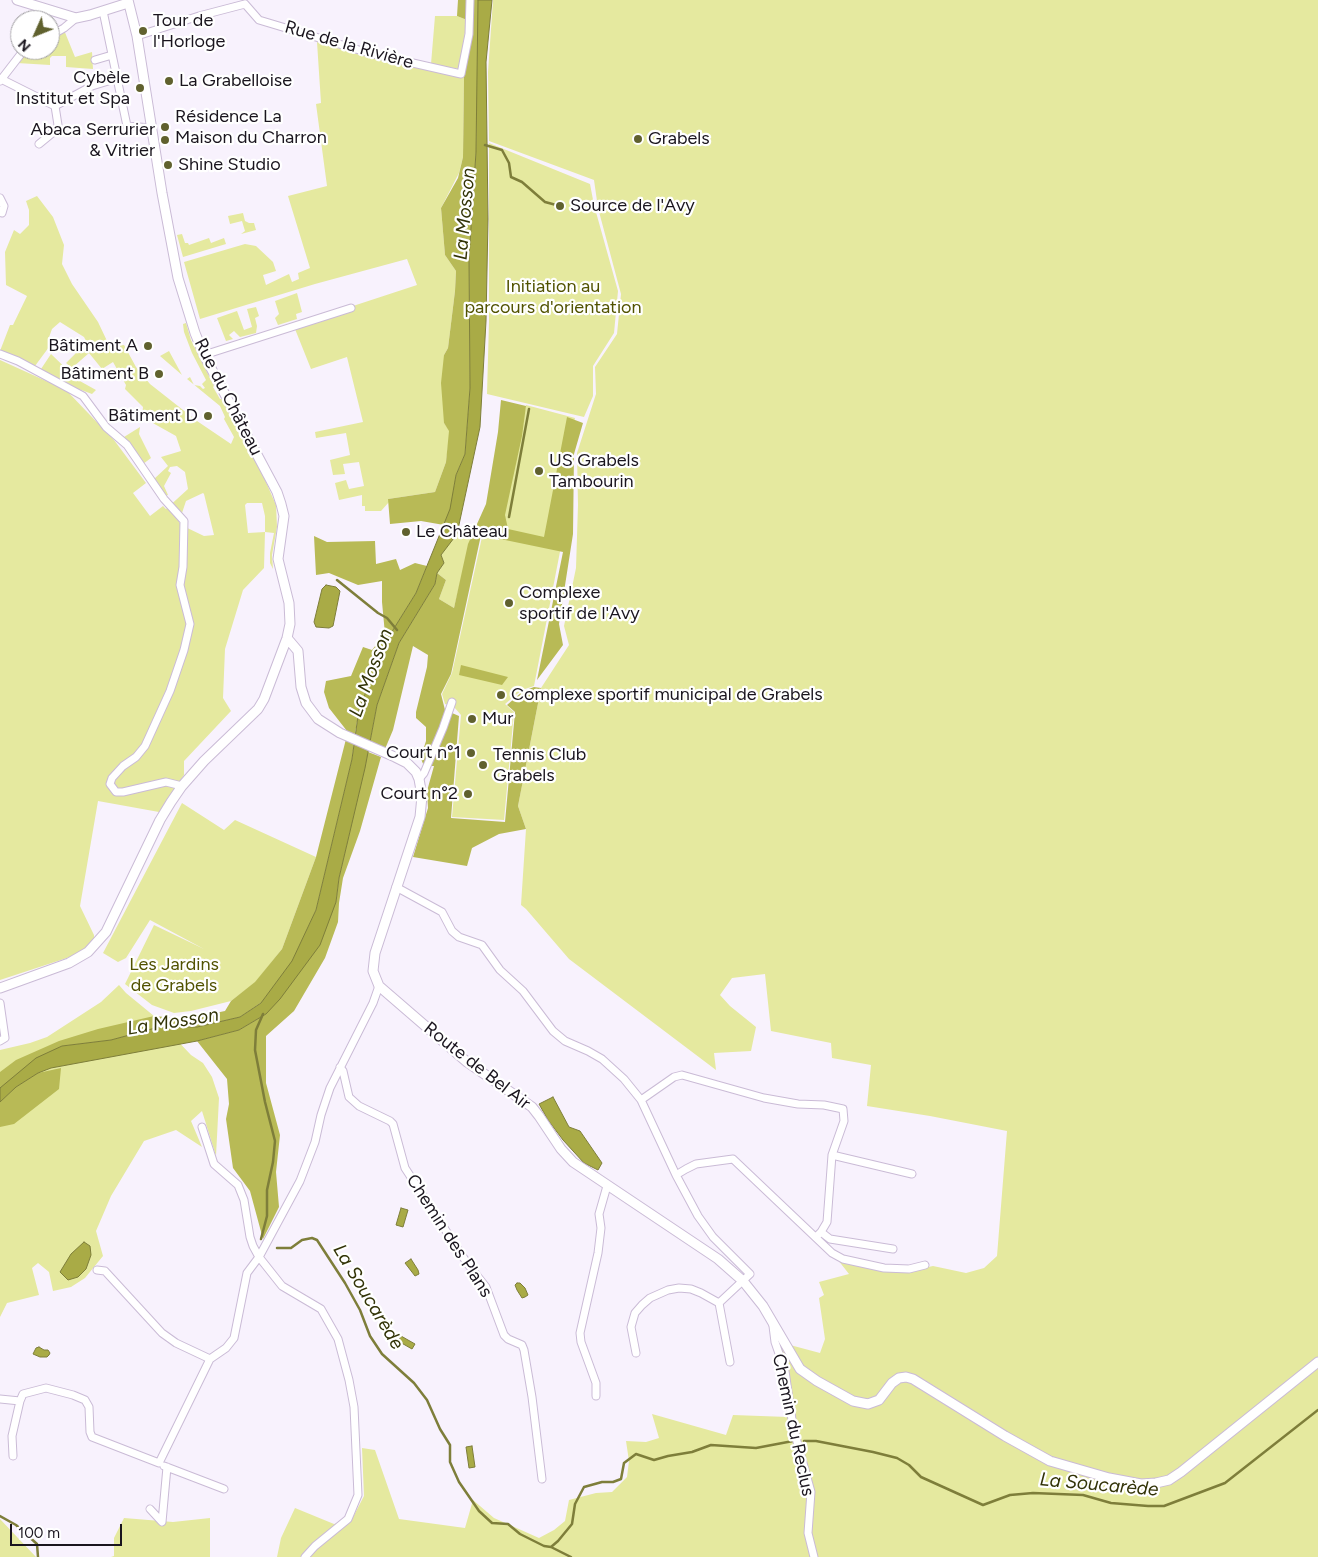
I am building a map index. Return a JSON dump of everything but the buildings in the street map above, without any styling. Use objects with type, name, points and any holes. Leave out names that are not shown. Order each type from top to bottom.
[{"type":"street","points":[[17,0],[76,18],[90,16],[128,1]]},
{"type":"street","name":"Rue de la Rivière","points":[[245,2],[259,20],[368,53],[461,74],[469,34],[470,0]]},
{"type":"street","name":"Rue du Château","points":[[0,988],[69,963],[88,952],[106,932],[160,820],[182,786],[215,750],[258,709],[264,699],[287,638],[290,624],[289,603],[278,559],[284,516],[281,504],[273,484],[204,355],[195,334],[178,278],[151,128],[137,36],[128,1]]},
{"type":"street","points":[[137,36],[245,2]]},
{"type":"street","points":[[103,11],[128,126],[151,128]]},
{"type":"street","points":[[60,30],[76,18]]},
{"type":"street","points":[[95,60],[112,55]]},
{"type":"street","points":[[16,60],[1,80],[55,106]]},
{"type":"street","points":[[55,106],[92,86],[118,78]]},
{"type":"street","points":[[39,144],[56,130],[58,125],[55,106]]},
{"type":"street","points":[[0,198],[4,206],[2,213]]},
{"type":"street","points":[[204,355],[351,308]]},
{"type":"street","points":[[0,354],[83,396],[106,427],[126,445],[164,499],[184,521],[183,567],[180,585],[190,624],[184,650],[170,691],[145,746],[136,757],[123,766],[112,778],[110,784],[116,792],[166,782],[182,786]]},
{"type":"street","points":[[158,1464],[210,1359],[226,1348],[234,1338],[246,1274],[260,1257],[300,1181],[315,1142],[330,1088],[373,1004],[379,986],[374,977],[372,965],[378,941],[420,817],[422,796],[417,775],[407,763],[340,733],[318,719],[306,703],[301,687],[298,651],[287,638]]},
{"type":"street","points":[[417,775],[424,773],[452,702]]},
{"type":"street","points":[[396,887],[442,912],[452,931],[459,937],[482,945],[500,970],[523,991],[553,1032],[564,1041],[602,1059],[624,1079],[641,1100],[676,1175],[698,1216],[713,1237],[750,1274],[719,1303]]},
{"type":"street","name":"Route de Bel Air","points":[[379,986],[467,1062],[528,1104],[539,1116],[561,1149],[573,1162],[718,1259],[743,1281],[763,1306],[800,1368],[817,1381],[853,1401],[868,1404],[878,1400],[892,1383],[899,1378],[906,1377],[1004,1436],[1050,1461],[1109,1478],[1142,1484],[1156,1484],[1168,1480],[1181,1472],[1318,1362]]},
{"type":"street","points":[[0,1003],[5,1038],[0,1041]]},
{"type":"street","name":"Chemin des Plans","points":[[340,1067],[343,1071],[348,1097],[359,1106],[393,1124],[405,1168],[467,1263],[486,1287],[504,1335],[508,1339],[522,1345],[532,1397],[542,1479]]},
{"type":"street","points":[[641,1100],[674,1077],[682,1075],[764,1098],[843,1109],[844,1121],[832,1155],[827,1222],[818,1235]]},
{"type":"street","points":[[202,1127],[214,1164],[238,1185],[244,1200],[253,1246],[282,1286],[321,1310],[338,1339],[349,1380],[354,1407],[358,1495],[348,1519],[315,1546],[306,1557]]},
{"type":"street","points":[[832,1155],[912,1174]]},
{"type":"street","points":[[676,1175],[696,1164],[733,1159],[818,1235],[832,1253],[843,1260],[884,1268],[909,1269],[926,1266]]},
{"type":"street","points":[[596,1396],[596,1383],[581,1342],[580,1333],[598,1253],[601,1228],[599,1214],[607,1186]]},
{"type":"street","points":[[818,1235],[830,1239],[893,1249]]},
{"type":"street","points":[[97,1270],[105,1271],[162,1333],[176,1343],[210,1359]]},
{"type":"street","points":[[636,1353],[631,1327],[635,1313],[650,1298],[668,1290],[679,1288],[701,1293],[719,1303]]},
{"type":"street","points":[[719,1303],[730,1362]]},
{"type":"street","name":"Chemin du Reclus","points":[[772,1323],[775,1342],[785,1371],[793,1427],[811,1492],[808,1533],[814,1557]]},
{"type":"street","points":[[13,1456],[12,1436],[20,1401],[24,1394],[46,1388],[85,1400],[89,1407],[92,1437],[224,1489]]},
{"type":"street","points":[[0,1399],[20,1401]]},
{"type":"street","points":[[150,1509],[162,1522],[167,1468]]},
{"type":"green space","points":[[493,0],[1318,0],[1318,1557],[277,1557],[281,1538],[295,1508],[334,1524],[352,1519],[364,1496],[362,1448],[375,1450],[399,1519],[465,1528],[473,1500],[494,1518],[539,1538],[554,1530],[565,1521],[569,1500],[596,1493],[612,1492],[627,1477],[629,1461],[626,1441],[646,1442],[659,1438],[652,1414],[726,1435],[733,1415],[788,1417],[784,1381],[773,1347],[790,1345],[820,1353],[825,1339],[819,1298],[824,1295],[819,1282],[849,1274],[838,1260],[885,1270],[910,1271],[933,1266],[966,1273],[984,1268],[997,1256],[1007,1131],[867,1106],[871,1065],[832,1058],[831,1043],[771,1031],[765,974],[732,978],[720,995],[730,1006],[756,1027],[751,1051],[714,1053],[716,1070],[569,959],[521,905],[526,829],[518,806],[541,688],[569,645],[564,626],[576,568],[577,453],[596,394],[595,367],[617,334],[621,294],[598,208],[594,180],[489,141],[488,72]]},
{"type":"green space","points":[[435,16],[457,16],[467,20],[459,69],[431,64]]},
{"type":"green space","points":[[64,30],[75,57],[92,52],[93,69],[66,67],[66,56],[60,56],[60,32]]},
{"type":"green space","points":[[317,42],[367,57],[464,76],[463,157],[459,173],[441,208],[445,255],[456,271],[448,348],[444,355],[444,423],[450,431],[446,462],[435,492],[388,499],[389,502],[381,511],[365,511],[365,506],[362,506],[362,495],[339,500],[335,483],[346,480],[349,489],[364,486],[359,462],[343,464],[345,474],[333,475],[330,460],[350,455],[346,433],[316,438],[315,432],[363,422],[347,357],[311,369],[295,329],[353,306],[417,285],[407,259],[315,284],[200,319],[184,262],[245,244],[256,246],[273,262],[276,271],[263,275],[266,285],[289,274],[292,282],[299,279],[298,273],[310,268],[288,196],[327,186],[316,104],[321,103]]},
{"type":"green space","points":[[19,60],[50,60],[50,65],[17,63]]},
{"type":"green space","name":"Initiation au parcours d'orientation","points":[[489,143],[590,184],[618,291],[614,333],[593,366],[593,396],[584,417],[487,394]]},
{"type":"green space","points":[[37,196],[53,217],[64,245],[62,264],[72,284],[98,322],[108,343],[115,346],[124,345],[136,367],[150,384],[197,421],[231,444],[234,437],[224,419],[225,417],[220,406],[194,385],[200,386],[203,389],[205,388],[202,384],[206,380],[184,332],[183,324],[186,323],[191,340],[213,387],[220,399],[222,399],[260,468],[276,505],[277,527],[272,555],[273,569],[270,563],[270,553],[274,533],[265,532],[264,568],[243,590],[225,649],[223,698],[231,711],[184,761],[184,775],[159,812],[98,801],[80,906],[94,935],[94,940],[79,954],[0,980],[0,360],[66,390],[114,440],[146,483],[133,493],[150,516],[163,506],[166,509],[188,489],[185,472],[177,466],[170,467],[168,471],[171,473],[164,486],[168,495],[165,496],[154,479],[168,466],[161,457],[181,451],[176,436],[142,417],[143,407],[125,389],[126,385],[113,362],[102,369],[89,353],[72,368],[66,363],[81,348],[88,345],[84,337],[60,322],[52,329],[48,340],[49,347],[35,366],[0,351],[10,325],[13,325],[27,296],[6,285],[5,252],[14,230],[20,234],[29,225],[29,210],[26,201]],"holes":[[[204,494],[214,535],[204,536],[181,525],[179,522],[186,501]],[[247,503],[262,503],[265,516],[265,532],[248,533],[245,505]]]},
{"type":"green space","points":[[243,213],[245,221],[254,223],[256,230],[241,234],[245,231],[242,221],[230,224],[228,216]]},
{"type":"green space","points":[[182,234],[185,243],[189,245],[209,238],[211,243],[224,238],[226,244],[183,257],[177,235]]},
{"type":"green space","points":[[297,293],[302,312],[296,314],[297,319],[278,325],[275,318],[279,314],[275,301]]},
{"type":"green space","points":[[256,307],[259,316],[255,318],[256,333],[240,337],[234,331],[229,335],[233,339],[226,341],[217,318],[237,311],[244,330],[252,327],[247,309]]},
{"type":"green space","points":[[169,351],[182,375],[160,356]]},
{"type":"green space","points":[[51,354],[78,380],[96,390],[92,394],[73,387],[41,369]]},
{"type":"green space","points":[[190,377],[194,385],[187,379]]},
{"type":"green space","name":"Complexe sportif de l'Avy","points":[[526,405],[575,418],[568,450],[564,531],[534,686],[522,690],[505,704],[514,712],[504,820],[452,817],[461,715],[454,707],[445,704],[442,694],[452,673],[482,537],[499,540]]},
{"type":"green space","points":[[140,427],[139,434],[151,458],[143,464],[124,437]]},
{"type":"green space","points":[[457,532],[472,534],[454,608],[439,599],[446,580],[437,573],[444,563],[441,555]]},
{"type":"green space","name":"Les Jardins de Grabels","points":[[182,803],[224,830],[235,820],[316,857],[282,949],[255,983],[231,1001],[191,1011],[174,1013],[152,1005],[125,984],[154,925],[204,949],[150,920],[126,958],[118,962],[103,953]]},
{"type":"green space","points":[[119,985],[154,1016],[191,1055],[203,1063],[212,1077],[219,1098],[216,1156],[202,1111],[191,1121],[202,1147],[176,1130],[144,1141],[111,1196],[96,1231],[103,1256],[85,1278],[71,1287],[53,1291],[49,1272],[38,1263],[32,1268],[39,1295],[7,1303],[0,1317],[0,1050],[47,1037],[101,1002]]},
{"type":"green space","points":[[124,1518],[173,1522],[210,1518],[210,1557],[111,1557],[114,1556],[114,1538]]},
{"type":"green space","points":[[0,1519],[36,1557],[0,1557]]},
{"type":"shaded area","points":[[458,0],[466,0],[467,20],[457,16]]},
{"type":"shaded area","points":[[472,0],[478,0],[478,79],[476,152],[469,258],[470,388],[465,454],[456,475],[451,509],[444,525],[421,521],[390,524],[388,499],[435,492],[446,462],[449,431],[444,423],[441,383],[444,355],[448,348],[456,271],[445,255],[441,208],[458,178],[463,157],[464,76],[472,27]]},
{"type":"shaded area","points":[[478,0],[492,0],[486,62],[488,219],[486,321],[480,427],[457,534],[441,555],[444,563],[437,573],[435,584],[399,643],[377,705],[365,768],[339,878],[336,902],[320,945],[280,999],[266,1014],[239,1030],[197,1041],[51,1068],[38,1073],[16,1087],[0,1102],[0,1088],[36,1058],[62,1046],[111,1040],[159,1027],[197,1027],[240,1017],[261,1003],[292,961],[316,910],[352,759],[359,709],[388,638],[416,593],[450,509],[456,475],[465,454],[470,388],[469,258],[476,152]]},
{"type":"shaded area","points":[[501,400],[526,406],[522,436],[505,515],[508,529],[544,537],[567,417],[583,423],[574,454],[573,534],[559,624],[563,645],[537,680],[563,552],[481,535],[451,674],[441,694],[445,710],[459,716],[451,818],[505,822],[515,712],[507,705],[523,691],[534,687],[541,688],[518,806],[526,829],[499,834],[472,848],[467,866],[413,857],[428,808],[427,791],[434,766],[424,766],[418,752],[423,750],[426,741],[426,727],[416,718],[416,712],[428,655],[413,646],[393,730],[385,749],[370,742],[377,705],[399,643],[435,584],[437,573],[446,580],[439,599],[454,608],[468,544],[486,504],[498,432]]},
{"type":"shaded area","points":[[314,536],[327,542],[375,541],[376,564],[396,559],[400,570],[415,563],[427,566],[416,593],[388,638],[359,709],[355,734],[347,731],[329,708],[324,692],[326,681],[351,676],[363,647],[372,650],[385,634],[382,581],[358,585],[329,573],[316,575]]},
{"type":"shaded area","points":[[326,585],[336,587],[340,591],[333,626],[329,628],[316,627],[314,622],[322,589]]},
{"type":"shaded area","points":[[461,665],[508,677],[502,685],[459,675]]},
{"type":"shaded area","points":[[346,739],[354,742],[352,759],[316,910],[293,961],[262,1002],[240,1017],[197,1027],[159,1027],[111,1040],[62,1046],[0,1088],[0,1072],[16,1060],[59,1041],[98,1029],[154,1016],[186,1019],[225,1011],[231,1001],[255,982],[282,949],[316,857]]},
{"type":"shaded area","points":[[368,752],[381,757],[360,831],[343,878],[338,922],[325,958],[294,1011],[266,1036],[266,1083],[280,1135],[276,1172],[279,1207],[263,1239],[250,1191],[233,1168],[226,1119],[229,1104],[227,1079],[197,1041],[239,1030],[266,1014],[336,902],[339,878]]},
{"type":"shaded area","points":[[61,1068],[59,1089],[14,1124],[0,1127],[0,1102],[16,1087],[38,1073]]},
{"type":"shaded area","points":[[553,1097],[569,1127],[580,1131],[602,1163],[598,1170],[584,1163],[548,1120],[539,1104]]},
{"type":"shaded area","points":[[401,1208],[408,1210],[403,1227],[396,1225]]},
{"type":"shaded area","points":[[84,1242],[90,1246],[91,1255],[86,1269],[78,1277],[68,1280],[60,1272],[71,1254]]},
{"type":"shaded area","points":[[411,1259],[419,1274],[415,1276],[405,1263]]},
{"type":"shaded area","points":[[520,1283],[525,1288],[528,1295],[522,1298],[515,1285]]},
{"type":"shaded area","points":[[401,1336],[415,1344],[412,1349],[398,1341]]},
{"type":"shaded area","points":[[36,1348],[48,1350],[50,1353],[47,1357],[33,1354]]},
{"type":"shaded area","points":[[472,1446],[475,1467],[469,1468],[466,1447]]},
{"type":"waterway","points":[[485,145],[502,150],[509,163],[511,177],[522,182],[545,202],[560,206]]},
{"type":"waterway","points":[[509,517],[529,409]]},
{"type":"waterway","name":"La Mosson","points":[[337,580],[387,618],[397,630]]},
{"type":"waterway","points":[[261,1239],[267,1216],[267,1190],[275,1141],[255,1050],[256,1030],[263,1014]]},
{"type":"waterway","name":"La Soucarède","points":[[277,1248],[291,1248],[302,1240],[312,1238],[317,1240],[345,1283],[360,1310],[370,1336],[382,1354],[414,1383],[427,1400],[440,1429],[450,1445],[450,1462],[459,1482],[479,1511],[492,1523],[508,1524],[520,1534],[544,1546],[551,1547],[572,1524],[575,1504],[584,1487],[621,1479],[624,1463],[636,1454],[654,1460],[692,1452],[711,1445],[756,1448],[793,1441]]},
{"type":"waterway","name":"La Soucarède","points":[[804,1441],[816,1441],[897,1458],[909,1465],[921,1477],[983,1505],[1010,1495],[1033,1493],[1083,1495],[1111,1503],[1164,1506],[1225,1483],[1318,1410]]},
{"type":"waterway","points":[[0,1516],[16,1525],[37,1544],[38,1557]]},
{"type":"waterway","points":[[551,1547],[571,1557]]},
{"type":"place","name":"Tour de l'Horloge","points":[[143,31]]},
{"type":"place","name":"La Grabelloise","points":[[169,81]]},
{"type":"place","name":"Cybèle Institut et Spa","points":[[140,88]]},
{"type":"place","name":"Résidence La Maison du Charron","points":[[165,127]]},
{"type":"place","name":"Grabels","points":[[638,139]]},
{"type":"place","name":"Abaca Serrurier & Vitrier","points":[[165,140]]},
{"type":"place","name":"Shine Studio","points":[[168,165]]},
{"type":"place","name":"Source de l'Avy","points":[[560,206]]},
{"type":"place","name":"Bâtiment A","points":[[148,346]]},
{"type":"place","name":"Bâtiment B","points":[[159,374]]},
{"type":"place","name":"Bâtiment D","points":[[208,416]]},
{"type":"place","name":"US Grabels Tambourin","points":[[539,471]]},
{"type":"place","name":"Le Château","points":[[406,532]]},
{"type":"place","name":"Complexe sportif de l'Avy","points":[[509,603]]},
{"type":"place","name":"Complexe sportif municipal de Grabels","points":[[501,695]]},
{"type":"place","name":"Mur","points":[[472,719]]},
{"type":"place","name":"Court n°1","points":[[471,753]]},
{"type":"place","name":"Tennis Club Grabels","points":[[483,765]]},
{"type":"place","name":"Court n°2","points":[[468,794]]}]
